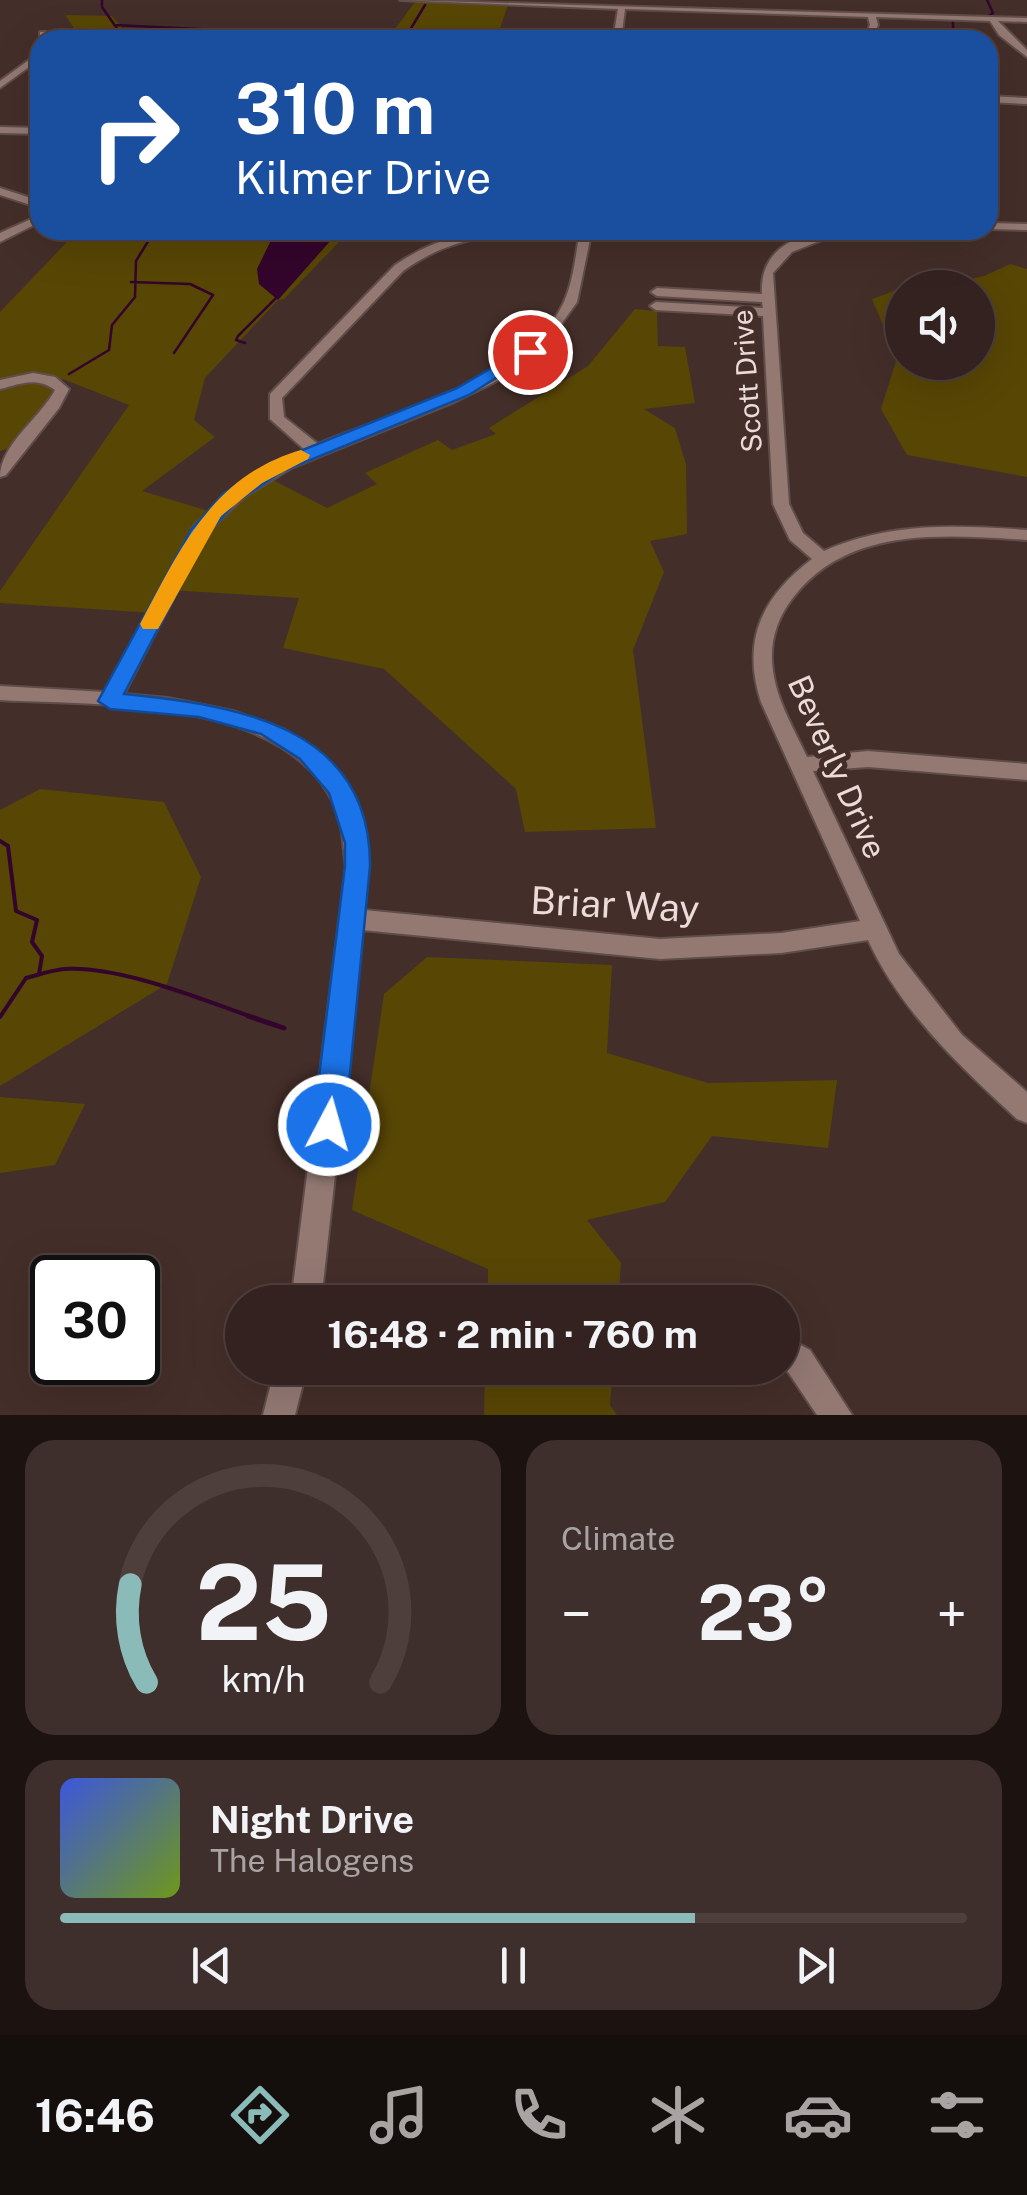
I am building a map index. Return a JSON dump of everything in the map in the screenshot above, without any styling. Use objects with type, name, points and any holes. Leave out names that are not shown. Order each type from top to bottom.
[{"type":"street","points":[[404,0],[1027,20]]},
{"type":"street","points":[[618,30],[622,7]]},
{"type":"street","points":[[871,15],[873,30]]},
{"type":"street","points":[[992,19],[1025,50]]},
{"type":"street","points":[[0,85],[30,62]]},
{"type":"street","points":[[998,99],[1027,100]]},
{"type":"street","points":[[0,130],[30,131]]},
{"type":"street","points":[[0,192],[30,202]]},
{"type":"street","points":[[0,238],[30,223]]},
{"type":"street","points":[[998,226],[1027,227]]},
{"type":"street","points":[[315,450],[276,419],[275,398],[406,262],[454,240]]},
{"type":"street","points":[[110,701],[200,530],[214,512],[256,479],[315,450],[463,391],[530,352],[558,325],[571,300],[584,240]]},
{"type":"street","name":"Scott Drive","points":[[809,240],[770,265],[766,305],[781,504],[796,536],[822,559]]},
{"type":"street","points":[[656,299],[766,305]]},
{"type":"street","points":[[0,386],[40,378],[54,380],[62,389],[54,405],[4,464]]},
{"type":"street","name":"Beverly Drive","points":[[1027,535],[914,532],[868,540],[822,559],[786,589],[769,619],[760,656],[770,702],[873,929],[926,1012],[979,1070],[1027,1110]]},
{"type":"street","points":[[0,693],[222,713],[269,728],[308,753],[340,790],[358,843],[353,919],[308,1285]]},
{"type":"street","points":[[800,765],[868,759],[1027,772]]},
{"type":"street","name":"Briar Way","points":[[353,919],[660,949],[781,943],[873,929]]},
{"type":"street","points":[[800,1363],[836,1415]]},
{"type":"street","points":[[279,1415],[287,1385]]},
{"type":"shaded area","points":[[415,2],[508,5],[499,30],[394,30]]},
{"type":"shaded area","points":[[65,15],[112,16],[124,30],[75,30]]},
{"type":"shaded area","points":[[69,240],[341,240],[205,378],[194,420],[215,437],[142,491],[212,512],[261,474],[327,508],[377,484],[365,473],[438,440],[452,450],[496,434],[489,428],[588,366],[635,309],[657,311],[658,346],[685,347],[695,403],[644,409],[675,428],[686,464],[687,534],[650,541],[664,572],[633,650],[656,828],[525,832],[516,789],[384,669],[283,648],[299,598],[168,590],[155,613],[0,603],[0,591],[129,405],[63,379],[10,448],[0,451],[0,312]]},
{"type":"shaded area","points":[[271,240],[331,240],[278,300],[259,284],[257,269]]},
{"type":"shaded area","points":[[1010,264],[1027,269],[1027,477],[907,455],[881,409],[890,380],[995,380],[995,271]]},
{"type":"shaded area","points":[[885,294],[885,330],[872,299]]},
{"type":"shaded area","points":[[40,789],[164,802],[201,877],[167,984],[0,1086],[0,810]]},
{"type":"shaded area","points":[[427,957],[612,965],[607,1053],[708,1083],[837,1080],[828,1148],[712,1136],[665,1202],[587,1220],[621,1263],[619,1285],[488,1285],[488,1269],[352,1210],[384,994]]},
{"type":"shaded area","points":[[0,1097],[85,1104],[55,1165],[0,1173]]},
{"type":"shaded area","points":[[485,1385],[612,1385],[610,1405],[617,1415],[484,1415]]},
{"type":"waterway","points":[[102,0],[102,7],[115,25]]},
{"type":"waterway","points":[[987,0],[993,13],[987,17]]},
{"type":"waterway","points":[[410,30],[425,5]]},
{"type":"waterway","points":[[953,20],[953,30]]},
{"type":"waterway","points":[[115,25],[219,30]]},
{"type":"waterway","points":[[115,25],[118,30]]},
{"type":"waterway","points":[[135,282],[136,261],[149,240]]},
{"type":"waterway","points":[[131,282],[135,282]]},
{"type":"waterway","points":[[69,374],[109,350],[112,325],[135,297],[135,282]]},
{"type":"waterway","points":[[135,282],[190,284],[213,295],[174,353]]},
{"type":"waterway","points":[[245,343],[236,340],[238,336],[277,297]]},
{"type":"waterway","points":[[0,841],[8,846],[16,911],[37,920],[32,942],[42,956],[39,974]]},
{"type":"waterway","points":[[0,1017],[26,978],[50,971],[86,969],[135,978],[255,1018]]},
{"type":"waterway","points":[[248,1016],[284,1028]]},
{"type":"slow traffic","points":[[150,624],[200,530],[214,512],[256,479],[301,455]]},
{"type":"route","points":[[329,1125],[358,866],[358,843],[340,790],[308,753],[269,728],[199,709],[110,701],[200,530],[230,498],[276,467],[463,391],[530,352]]}]
